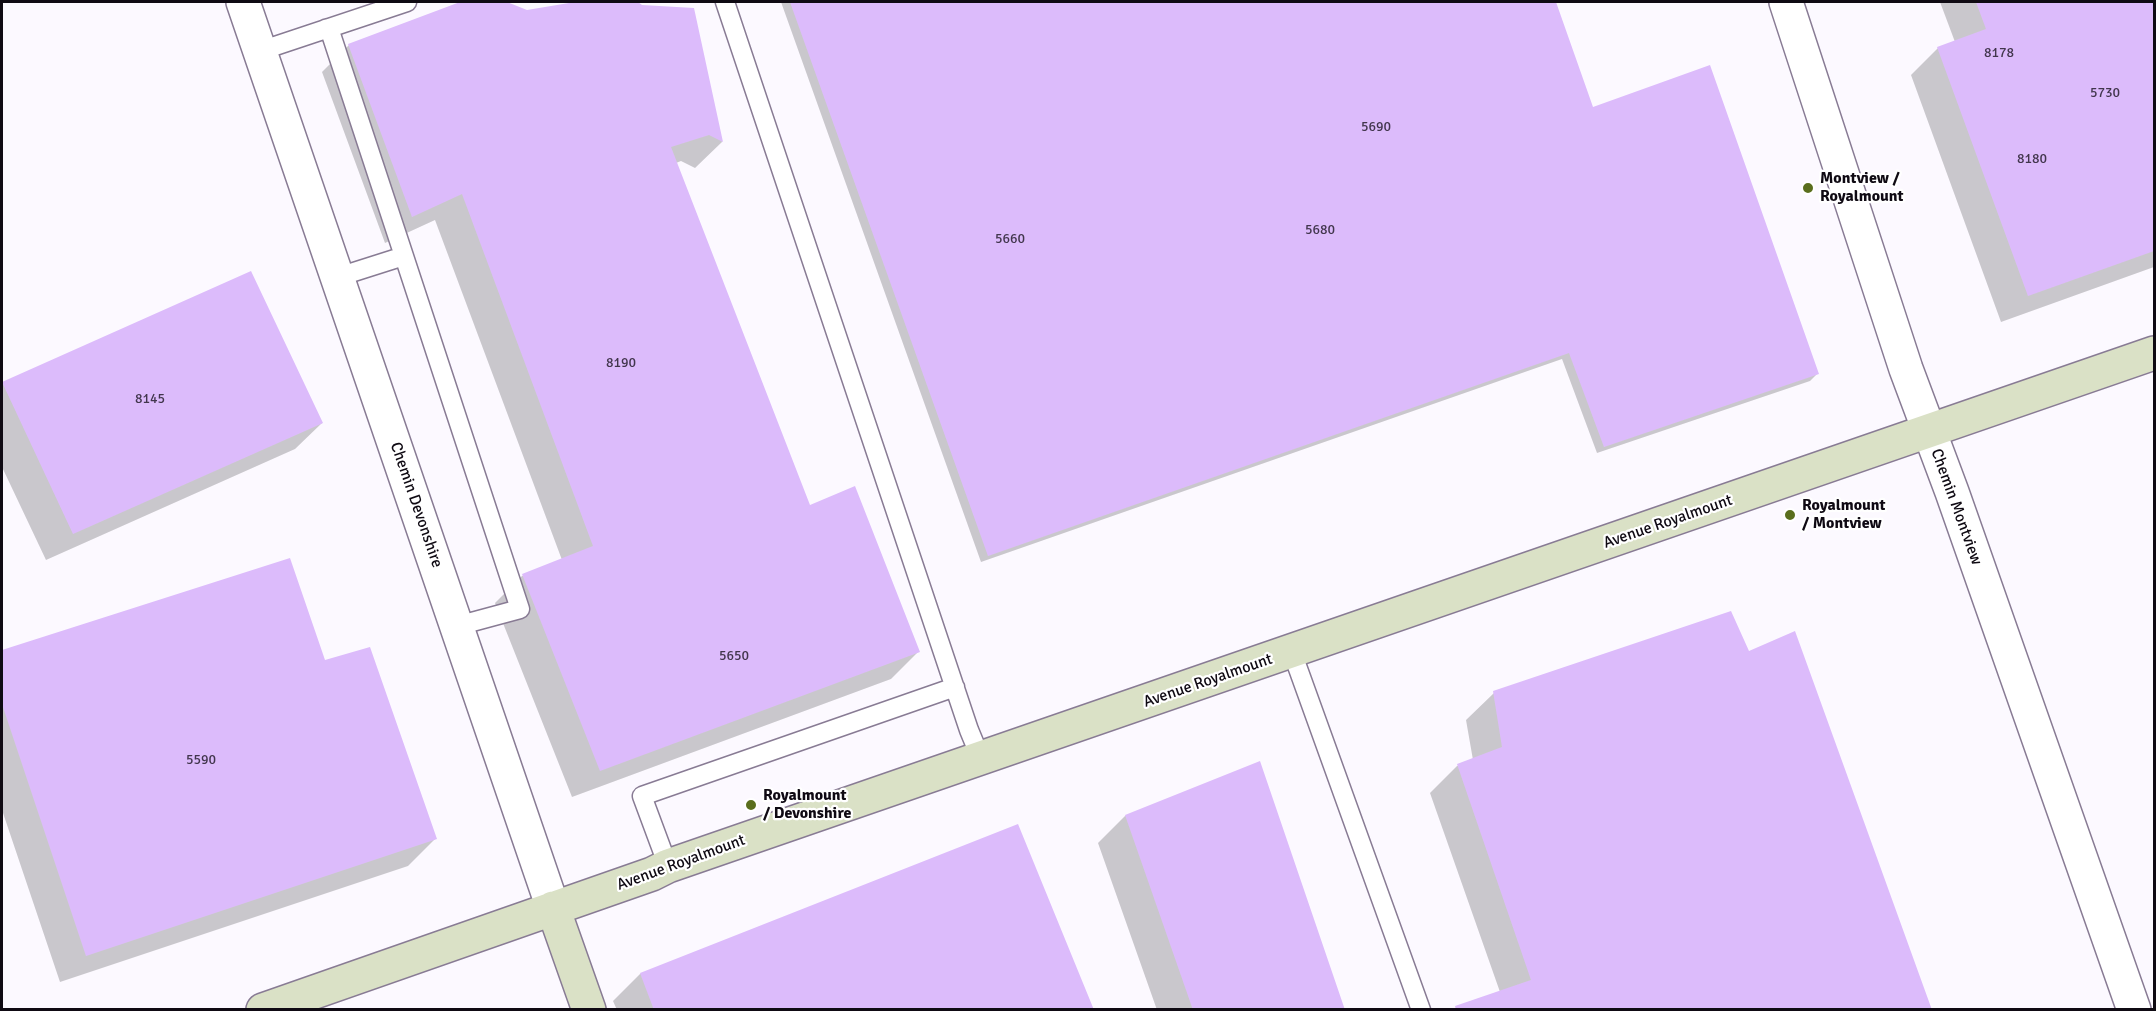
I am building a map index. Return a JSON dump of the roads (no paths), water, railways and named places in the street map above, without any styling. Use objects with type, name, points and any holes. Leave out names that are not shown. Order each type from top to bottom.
[{"type":"street","name":"Chemin Devonshire","points":[[243,2],[589,1010]]},
{"type":"street","name":"Chemin Montview","points":[[1786,2],[1928,432],[1952,492],[2134,1010]]},
{"type":"street","name":"Avenue Royalmount","points":[[263,1010],[668,866],[2154,353]]},
{"type":"lane","points":[[260,51],[407,2]]},
{"type":"lane","points":[[725,2],[981,759]]},
{"type":"lane","points":[[329,28],[520,609],[457,626]]},
{"type":"lane","points":[[338,277],[404,256]]},
{"type":"lane","points":[[1292,652],[1421,1010]]},
{"type":"lane","points":[[668,866],[642,796],[955,687]]},
{"type":"place","name":"Montview / Royalmount","points":[[1808,188]]},
{"type":"place","name":"Royalmount / Montview","points":[[1790,515]]},
{"type":"place","name":"Royalmount / Devonshire","points":[[751,805]]}]
